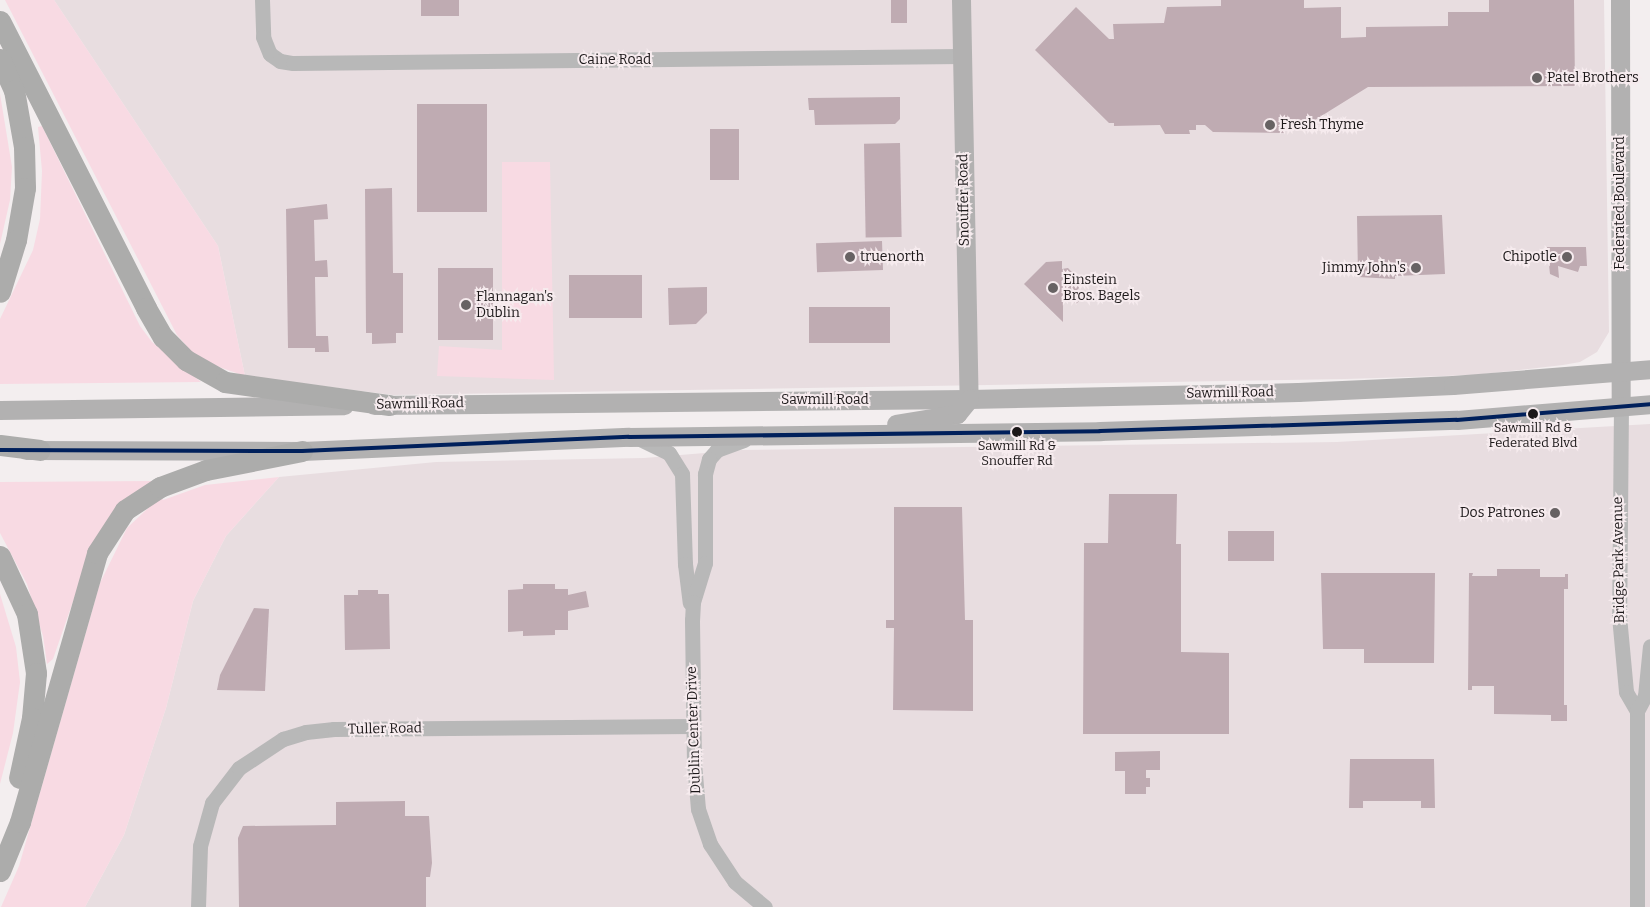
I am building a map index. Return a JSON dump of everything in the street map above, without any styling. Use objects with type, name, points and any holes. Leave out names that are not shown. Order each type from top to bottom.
[{"type":"highway","points":[[0,21],[146,308],[163,337],[186,360],[224,382],[389,405]]},
{"type":"highway","points":[[0,59],[14,90],[24,147],[25,188],[16,240],[0,292]]},
{"type":"highway","points":[[0,445],[40,450]]},
{"type":"highway","points":[[0,870],[20,822],[97,553],[125,510],[160,487],[206,470],[302,451]]},
{"type":"highway","points":[[0,556],[27,614],[36,674],[32,718],[0,858]]},
{"type":"main road","name":"Snouffer Road","points":[[961,0],[968,399]]},
{"type":"main road","name":"Federated Boulevard","points":[[1620,0],[1621,405]]},
{"type":"main road","name":"Sawmill Road","points":[[0,410],[968,399],[1327,391],[1453,385],[1650,369]]},
{"type":"main road","points":[[826,435],[944,418],[957,414],[968,399]]},
{"type":"main road","points":[[0,450],[302,451],[629,437],[1100,431],[1456,420],[1650,404]]},
{"type":"street","name":"Caine Road","points":[[262,0],[263,37],[270,54],[280,61],[293,63],[962,56]]},
{"type":"street","name":"Bridge Park Avenue","points":[[1621,405],[1619,616],[1626,692],[1637,711]]},
{"type":"street","name":"Dublin Center Drive","points":[[765,907],[728,874],[706,836],[696,796],[692,726],[692,620],[693,602],[705,563],[708,463],[714,453],[726,445],[773,436]]},
{"type":"street","name":"Dublin Center Drive","points":[[629,437],[662,448],[679,466],[683,483],[685,564],[692,620]]},
{"type":"street","name":"Bridge Park Avenue","points":[[1637,907],[1637,711],[1645,696],[1650,646]]},
{"type":"street","name":"Tuller Road","points":[[198,907],[200,846],[212,803],[239,768],[283,739],[306,732],[350,729],[692,726]]},
{"type":"shaded area","points":[[5,0],[54,0],[218,246],[245,376],[199,360],[177,335]]},
{"type":"shaded area","points":[[54,0],[1604,0],[1609,332],[1597,352],[1580,362],[1474,375],[1345,379],[393,395],[245,376],[218,246]]},
{"type":"shaded area","points":[[0,94],[12,167],[10,200],[0,244]]},
{"type":"shaded area","points":[[42,126],[140,326],[152,342],[201,382],[0,384],[0,319],[33,250],[40,219],[42,171],[38,127]]},
{"type":"shaded area","points":[[502,162],[550,162],[554,380],[437,376],[439,346],[502,350]]},
{"type":"shaded area","points":[[1650,424],[1650,907],[85,907],[124,835],[166,708],[193,601],[226,536],[279,477],[436,462],[644,458],[741,450],[1337,442]]},
{"type":"shaded area","points":[[279,477],[226,536],[193,601],[166,708],[124,835],[85,907],[1,907],[19,866],[100,583],[127,528],[161,496],[163,500],[205,485]]},
{"type":"shaded area","points":[[153,481],[86,564],[53,659],[47,664],[43,636],[27,584],[0,533],[0,482]]},
{"type":"shaded area","points":[[0,594],[16,647],[20,682],[13,733],[0,784]]},
{"type":"building","points":[[421,0],[459,0],[459,16],[421,16]]},
{"type":"building","points":[[891,0],[907,0],[907,23],[891,23]]},
{"type":"building","points":[[1221,0],[1304,0],[1304,8],[1341,7],[1341,38],[1366,37],[1366,27],[1448,26],[1448,12],[1489,12],[1489,0],[1574,0],[1575,86],[1368,87],[1310,123],[1284,124],[1284,133],[1213,132],[1205,125],[1196,125],[1196,130],[1189,130],[1190,134],[1165,134],[1160,125],[1114,126],[1114,123],[1109,123],[1035,50],[1076,7],[1109,39],[1114,39],[1113,24],[1164,23],[1167,7],[1221,6]]},
{"type":"building","points":[[900,97],[900,119],[895,124],[815,125],[814,110],[809,110],[808,98]]},
{"type":"building","points":[[417,104],[487,104],[487,212],[417,212]]},
{"type":"building","points":[[710,129],[739,129],[739,180],[710,180]]},
{"type":"building","points":[[900,143],[902,237],[866,238],[864,144]]},
{"type":"building","points":[[392,188],[393,273],[403,273],[403,333],[396,333],[396,343],[372,344],[372,333],[366,333],[365,189]]},
{"type":"building","points":[[327,204],[328,219],[314,220],[315,261],[327,260],[328,277],[315,277],[316,336],[328,336],[329,352],[315,352],[315,348],[288,348],[286,209]]},
{"type":"building","points":[[1442,215],[1445,274],[1395,276],[1395,279],[1358,277],[1357,216]]},
{"type":"building","name":"truenorth","points":[[882,241],[883,270],[817,272],[816,243]]},
{"type":"building","name":"Chipotle","points":[[1547,247],[1586,247],[1587,266],[1580,266],[1578,272],[1558,266],[1559,278],[1550,274]]},
{"type":"building","name":"Einstein Bros. Bagels","points":[[1062,261],[1062,269],[1068,268],[1083,284],[1075,292],[1079,301],[1076,304],[1069,298],[1063,299],[1063,322],[1024,284],[1046,262]]},
{"type":"building","name":"Flannagan's Dublin","points":[[438,268],[493,268],[493,340],[438,340]]},
{"type":"building","points":[[569,275],[642,275],[642,318],[569,318]]},
{"type":"building","points":[[707,287],[707,313],[696,324],[669,325],[668,288]]},
{"type":"building","points":[[809,307],[890,307],[890,343],[809,343]]},
{"type":"building","points":[[1109,494],[1177,494],[1176,544],[1181,544],[1181,652],[1229,653],[1229,734],[1083,734],[1084,543],[1108,543]]},
{"type":"building","points":[[894,507],[962,507],[965,620],[973,620],[973,711],[893,710],[894,628],[886,628],[886,620],[894,620]]},
{"type":"building","points":[[1228,531],[1274,531],[1274,561],[1228,561]]},
{"type":"building","points":[[1497,569],[1540,569],[1540,577],[1565,577],[1565,574],[1568,574],[1568,589],[1564,589],[1564,705],[1567,705],[1567,721],[1551,721],[1551,715],[1494,714],[1494,686],[1472,686],[1472,690],[1468,690],[1469,573],[1473,573],[1472,576],[1497,576]]},
{"type":"building","points":[[1321,573],[1435,573],[1434,663],[1364,663],[1364,649],[1323,649]]},
{"type":"building","points":[[523,584],[555,584],[555,589],[568,589],[568,595],[586,591],[589,607],[568,611],[568,630],[555,630],[555,635],[523,636],[523,631],[508,632],[508,590],[523,589]]},
{"type":"building","points":[[358,590],[378,590],[378,594],[389,594],[390,649],[345,650],[344,595],[358,595]]},
{"type":"building","points":[[254,608],[269,609],[265,691],[217,690],[220,675]]},
{"type":"building","points":[[1160,751],[1160,770],[1146,770],[1146,778],[1150,778],[1150,787],[1146,787],[1146,794],[1125,794],[1125,771],[1115,771],[1115,752]]},
{"type":"building","points":[[1350,759],[1434,759],[1435,808],[1421,808],[1421,801],[1363,801],[1363,808],[1349,808]]},
{"type":"building","points":[[405,801],[405,816],[429,816],[432,863],[430,877],[426,877],[426,907],[239,907],[238,838],[243,826],[336,825],[336,802]]},
{"type":"transit line","points":[[0,450],[302,451],[629,437],[1100,431],[1457,420],[1650,404]]},
{"type":"place","name":"Patel Brothers","points":[[1537,78]]},
{"type":"place","name":"Fresh Thyme","points":[[1270,125]]},
{"type":"place","name":"truenorth","points":[[850,257]]},
{"type":"place","name":"Chipotle","points":[[1567,257]]},
{"type":"place","name":"Jimmy John's","points":[[1416,268]]},
{"type":"place","name":"Einstein Bros. Bagels","points":[[1053,288]]},
{"type":"place","name":"Flannagan's Dublin","points":[[466,305]]},
{"type":"place","name":"Sawmill Rd & Federated Blvd","points":[[1533,414]]},
{"type":"place","name":"Sawmill Rd & Snouffer Rd","points":[[1017,432]]},
{"type":"place","name":"Dos Patrones","points":[[1555,513]]}]
